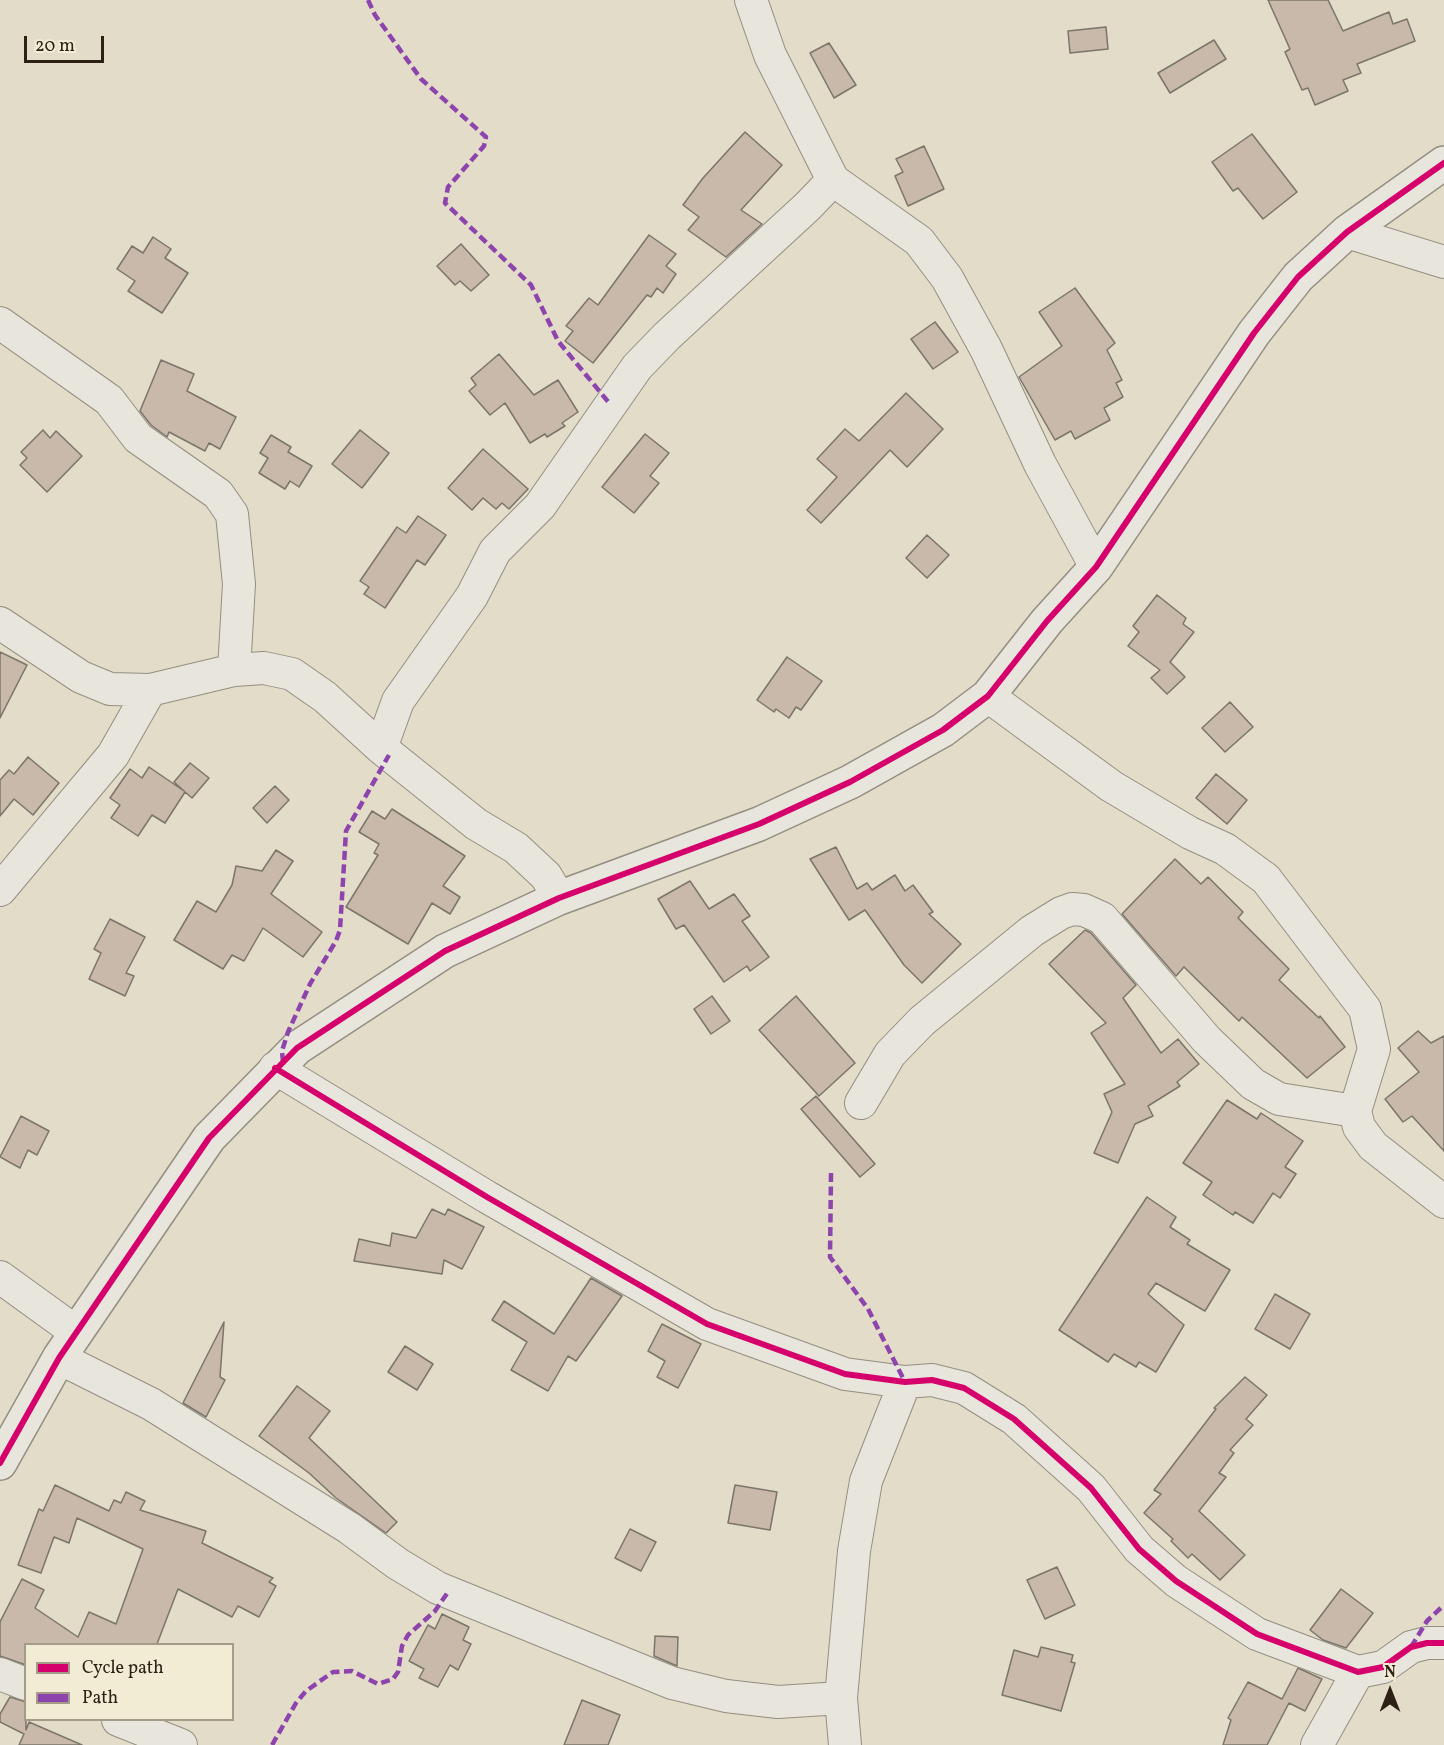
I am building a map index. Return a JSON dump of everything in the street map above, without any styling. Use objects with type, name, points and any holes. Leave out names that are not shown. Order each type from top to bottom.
[{"type":"street","points":[[752,0],[770,55],[832,180],[920,241],[946,278],[986,349],[1040,464],[1096,567]]},
{"type":"street","points":[[0,1462],[67,1345],[209,1138],[297,1048],[445,951],[559,898],[759,824],[850,782],[943,730],[988,696],[1047,621],[1096,567],[1254,333],[1298,277],[1347,232],[1444,163]]},
{"type":"street","points":[[381,748],[398,701],[472,596],[495,551],[540,506],[637,367],[667,336],[808,206],[832,180]]},
{"type":"street","points":[[1347,232],[1444,262]]},
{"type":"street","points":[[0,323],[109,400],[138,438],[218,494],[232,514],[239,584],[234,669]]},
{"type":"street","points":[[0,623],[81,677],[110,689],[150,690],[234,669],[264,668],[292,674],[325,697],[381,748],[476,824],[516,848],[546,876],[559,898]]},
{"type":"street","points":[[0,890],[113,755],[150,690]]},
{"type":"street","points":[[988,696],[1111,786],[1191,833],[1225,849],[1266,879],[1365,1009],[1374,1049],[1356,1111],[1359,1127],[1373,1146],[1444,1202]]},
{"type":"street","points":[[861,1104],[890,1054],[922,1022],[1032,932],[1060,913],[1072,909],[1084,910],[1102,918],[1207,1040],[1253,1084],[1279,1099],[1356,1111]]},
{"type":"street","points":[[276,1068],[488,1197],[707,1324],[844,1374],[905,1382],[932,1380],[964,1388],[1014,1419],[1091,1488],[1139,1549],[1176,1581],[1257,1634],[1358,1671],[1383,1667],[1411,1647],[1427,1643],[1444,1643]]},
{"type":"street","points":[[0,1277],[67,1345],[151,1404],[349,1528],[398,1564],[438,1588],[672,1683],[726,1696],[778,1702],[841,1698]]},
{"type":"street","points":[[845,1745],[841,1698],[854,1551],[866,1481],[905,1382]]},
{"type":"street","points":[[1317,1745],[1358,1671]]},
{"type":"street","points":[[0,1674],[24,1683]]},
{"type":"street","points":[[123,1721],[181,1745]]},
{"type":"building","points":[[1268,0],[1328,0],[1343,31],[1389,12],[1393,24],[1407,19],[1415,41],[1357,64],[1361,73],[1343,80],[1348,91],[1315,105],[1308,88],[1302,90],[1285,52],[1290,49]]},
{"type":"building","points":[[1106,27],[1108,49],[1070,53],[1068,31]]},
{"type":"building","points":[[1214,40],[1226,59],[1170,93],[1158,73]]},
{"type":"building","points":[[829,43],[856,85],[834,98],[810,53]]},
{"type":"building","points":[[745,132],[782,165],[741,210],[762,224],[726,257],[688,230],[699,217],[683,205],[703,178]]},
{"type":"building","points":[[1252,134],[1297,192],[1263,219],[1238,188],[1233,191],[1212,162]]},
{"type":"building","points":[[924,146],[944,189],[908,206],[895,176],[903,172],[896,159]]},
{"type":"building","points":[[649,235],[676,254],[666,266],[676,274],[663,293],[657,288],[651,297],[647,295],[593,363],[565,341],[573,331],[566,326],[589,298],[598,305]]},
{"type":"building","points":[[153,237],[171,249],[165,258],[188,273],[162,313],[128,291],[135,281],[117,269],[132,246],[143,253]]},
{"type":"building","points":[[461,244],[489,275],[471,291],[460,281],[455,285],[437,266]]},
{"type":"building","points":[[1075,288],[1115,343],[1107,350],[1122,380],[1116,383],[1123,397],[1104,408],[1110,420],[1075,439],[1071,431],[1055,440],[1019,377],[1062,346],[1039,312]]},
{"type":"building","points":[[935,322],[958,352],[933,369],[911,339]]},
{"type":"building","points":[[499,354],[534,395],[558,380],[578,412],[562,423],[565,426],[547,437],[545,434],[530,443],[505,403],[490,415],[469,391],[476,385],[471,378]]},
{"type":"building","points":[[161,360],[194,374],[187,391],[236,417],[220,449],[209,443],[205,451],[169,432],[167,437],[151,425],[140,411]]},
{"type":"building","points":[[906,393],[943,429],[907,467],[890,450],[821,523],[807,510],[837,477],[817,459],[845,429],[859,441]]},
{"type":"building","points":[[43,430],[50,438],[56,431],[82,456],[47,492],[20,465],[27,458],[21,452]]},
{"type":"building","points":[[360,430],[389,453],[362,488],[332,464]]},
{"type":"building","points":[[645,434],[669,453],[650,476],[659,483],[634,513],[602,487]]},
{"type":"building","points":[[271,435],[291,447],[288,452],[312,466],[299,487],[290,481],[285,489],[259,473],[268,458],[260,453]]},
{"type":"building","points":[[483,449],[528,489],[509,509],[502,503],[496,509],[483,498],[472,510],[448,488]]},
{"type":"building","points":[[418,516],[446,535],[425,565],[417,560],[385,608],[364,594],[369,587],[360,581],[397,527],[406,533]]},
{"type":"building","points":[[927,535],[949,555],[927,578],[906,558]]},
{"type":"building","points":[[1157,595],[1186,618],[1183,624],[1194,632],[1170,662],[1185,677],[1167,694],[1151,678],[1160,670],[1128,646],[1139,632],[1133,626]]},
{"type":"building","points":[[0,652],[27,665],[0,718]]},
{"type":"building","points":[[787,657],[822,681],[801,710],[796,707],[789,718],[776,709],[774,712],[757,700]]},
{"type":"building","points":[[1230,702],[1253,727],[1225,752],[1202,728]]},
{"type":"building","points":[[28,757],[59,783],[33,815],[14,799],[0,816],[0,780],[9,770],[14,774]]},
{"type":"building","points":[[190,763],[209,778],[192,798],[185,792],[165,823],[152,815],[138,836],[111,818],[120,805],[110,798],[130,769],[142,778],[149,767],[184,791],[174,782]]},
{"type":"building","points":[[1216,774],[1247,800],[1227,824],[1196,798]]},
{"type":"building","points":[[275,786],[289,800],[267,823],[253,808]]},
{"type":"building","points":[[392,809],[465,856],[443,886],[460,897],[450,914],[432,903],[408,944],[346,907],[378,855],[374,853],[379,844],[359,832],[372,811],[385,819]]},
{"type":"building","points":[[836,847],[857,889],[867,883],[872,890],[895,875],[905,891],[913,885],[933,912],[929,914],[961,944],[922,983],[904,965],[865,910],[849,920],[810,859]]},
{"type":"building","points":[[276,850],[293,861],[271,894],[322,932],[303,957],[263,928],[244,961],[232,955],[223,969],[174,940],[197,901],[216,912],[232,885],[236,866],[262,871]]},
{"type":"building","points":[[1175,859],[1201,884],[1208,877],[1243,912],[1238,918],[1289,969],[1279,980],[1319,1018],[1320,1016],[1345,1047],[1307,1078],[1242,1017],[1239,1021],[1184,967],[1176,976],[1122,914]]},
{"type":"building","points":[[690,881],[709,909],[734,894],[750,916],[742,921],[769,957],[750,971],[747,966],[724,982],[684,925],[676,929],[658,899]]},
{"type":"building","points":[[110,919],[145,937],[126,973],[134,976],[125,996],[89,979],[101,953],[94,949]]},
{"type":"building","points":[[1085,930],[1091,933],[1136,985],[1123,998],[1161,1053],[1178,1039],[1199,1064],[1177,1082],[1180,1086],[1148,1106],[1153,1116],[1135,1124],[1118,1163],[1094,1153],[1112,1112],[1104,1094],[1125,1084],[1091,1033],[1106,1023],[1049,964]]},
{"type":"building","points":[[712,996],[730,1021],[711,1034],[694,1009]]},
{"type":"building","points":[[796,996],[855,1063],[819,1096],[759,1030]]},
{"type":"building","points":[[1418,1031],[1431,1043],[1444,1036],[1444,1151],[1412,1116],[1403,1122],[1385,1099],[1419,1072],[1398,1048]]},
{"type":"building","points":[[816,1096],[875,1164],[860,1177],[801,1109]]},
{"type":"building","points":[[1227,1100],[1257,1119],[1261,1113],[1303,1141],[1285,1167],[1296,1174],[1280,1198],[1273,1193],[1253,1223],[1235,1212],[1233,1215],[1203,1195],[1212,1182],[1183,1163]]},
{"type":"building","points":[[21,1116],[49,1131],[37,1155],[28,1150],[20,1168],[0,1157]]},
{"type":"building","points":[[1147,1197],[1176,1217],[1170,1227],[1190,1240],[1187,1244],[1230,1270],[1205,1311],[1156,1283],[1148,1294],[1184,1325],[1156,1372],[1139,1362],[1136,1367],[1114,1354],[1108,1362],[1059,1330]]},
{"type":"building","points":[[432,1209],[445,1215],[448,1209],[484,1227],[462,1269],[444,1260],[442,1274],[354,1261],[359,1239],[390,1246],[392,1233],[416,1238]]},
{"type":"building","points":[[591,1278],[622,1296],[576,1361],[568,1356],[548,1391],[511,1370],[527,1342],[492,1320],[504,1301],[554,1334]]},
{"type":"building","points":[[1275,1294],[1310,1314],[1290,1349],[1255,1329]]},
{"type":"building","points":[[224,1322],[220,1377],[225,1380],[206,1417],[183,1403]]},
{"type":"building","points":[[662,1324],[701,1344],[678,1388],[657,1377],[665,1361],[648,1351]]},
{"type":"building","points":[[405,1346],[433,1364],[417,1390],[388,1372]]},
{"type":"building","points":[[1245,1377],[1267,1395],[1246,1419],[1253,1425],[1230,1450],[1234,1453],[1219,1473],[1226,1477],[1199,1511],[1245,1555],[1220,1580],[1192,1554],[1188,1558],[1171,1541],[1173,1539],[1144,1513],[1161,1494],[1154,1490],[1216,1409],[1214,1408]]},
{"type":"building","points":[[297,1386],[330,1411],[309,1438],[397,1522],[386,1533],[336,1498],[309,1473],[259,1436]]},
{"type":"building","points":[[55,1485],[109,1511],[114,1500],[121,1503],[126,1492],[145,1501],[140,1510],[206,1531],[202,1543],[273,1578],[269,1582],[276,1586],[259,1617],[238,1606],[232,1617],[178,1589],[157,1643],[24,1643],[24,1664],[0,1656],[0,1622],[22,1579],[44,1590],[35,1608],[78,1637],[89,1612],[116,1624],[143,1549],[77,1518],[69,1543],[54,1537],[41,1573],[18,1565],[39,1509],[43,1511]]},
{"type":"building","points":[[735,1485],[777,1492],[770,1530],[728,1523]]},
{"type":"building","points":[[630,1529],[656,1542],[641,1571],[615,1558]]},
{"type":"building","points":[[1057,1567],[1075,1605],[1045,1619],[1027,1580]]},
{"type":"building","points":[[1341,1589],[1373,1613],[1346,1648],[1323,1640],[1310,1630]]},
{"type":"building","points":[[442,1614],[469,1627],[463,1640],[471,1644],[458,1670],[450,1665],[438,1687],[419,1678],[424,1669],[409,1661],[428,1625],[435,1629]]},
{"type":"building","points":[[655,1636],[678,1637],[677,1666],[654,1656]]},
{"type":"building","points":[[1041,1647],[1073,1655],[1071,1662],[1075,1663],[1061,1711],[1002,1695],[1014,1650],[1038,1657]]},
{"type":"building","points":[[1298,1668],[1322,1679],[1305,1711],[1289,1703],[1267,1745],[1223,1745],[1231,1720],[1228,1718],[1248,1682],[1282,1699]]},
{"type":"building","points":[[10,1697],[24,1701],[26,1730],[29,1722],[82,1745],[19,1745],[24,1734],[0,1722],[0,1714]]},
{"type":"building","points":[[582,1700],[620,1715],[608,1745],[564,1745]]},
{"type":"marked path","points":[[368,0],[375,15],[421,79],[486,137],[484,146],[448,187],[445,203],[531,285],[558,341],[610,404]]},
{"type":"marked path","points":[[283,1062],[282,1051],[288,1032],[310,984],[336,941],[340,930],[346,831],[389,755]]},
{"type":"marked path","points":[[831,1173],[830,1257],[868,1309],[905,1382]]},
{"type":"marked path","points":[[272,1745],[296,1703],[306,1691],[333,1672],[352,1671],[378,1684],[393,1679],[398,1672],[402,1646],[408,1635],[435,1611],[448,1592]]},
{"type":"marked path","points":[[1411,1647],[1427,1621],[1444,1605]]},
{"type":"cycle path","points":[[0,1463],[59,1358],[209,1138],[297,1048],[445,951],[559,898],[759,824],[850,782],[943,730],[988,696],[1047,621],[1096,567],[1254,333],[1298,277],[1347,232],[1444,163]]},
{"type":"cycle path","points":[[275,1068],[487,1197],[707,1324],[845,1374],[905,1382],[932,1380],[964,1388],[1014,1419],[1091,1488],[1139,1549],[1176,1581],[1257,1634],[1358,1672],[1383,1667],[1411,1647],[1427,1643],[1444,1643]]}]
